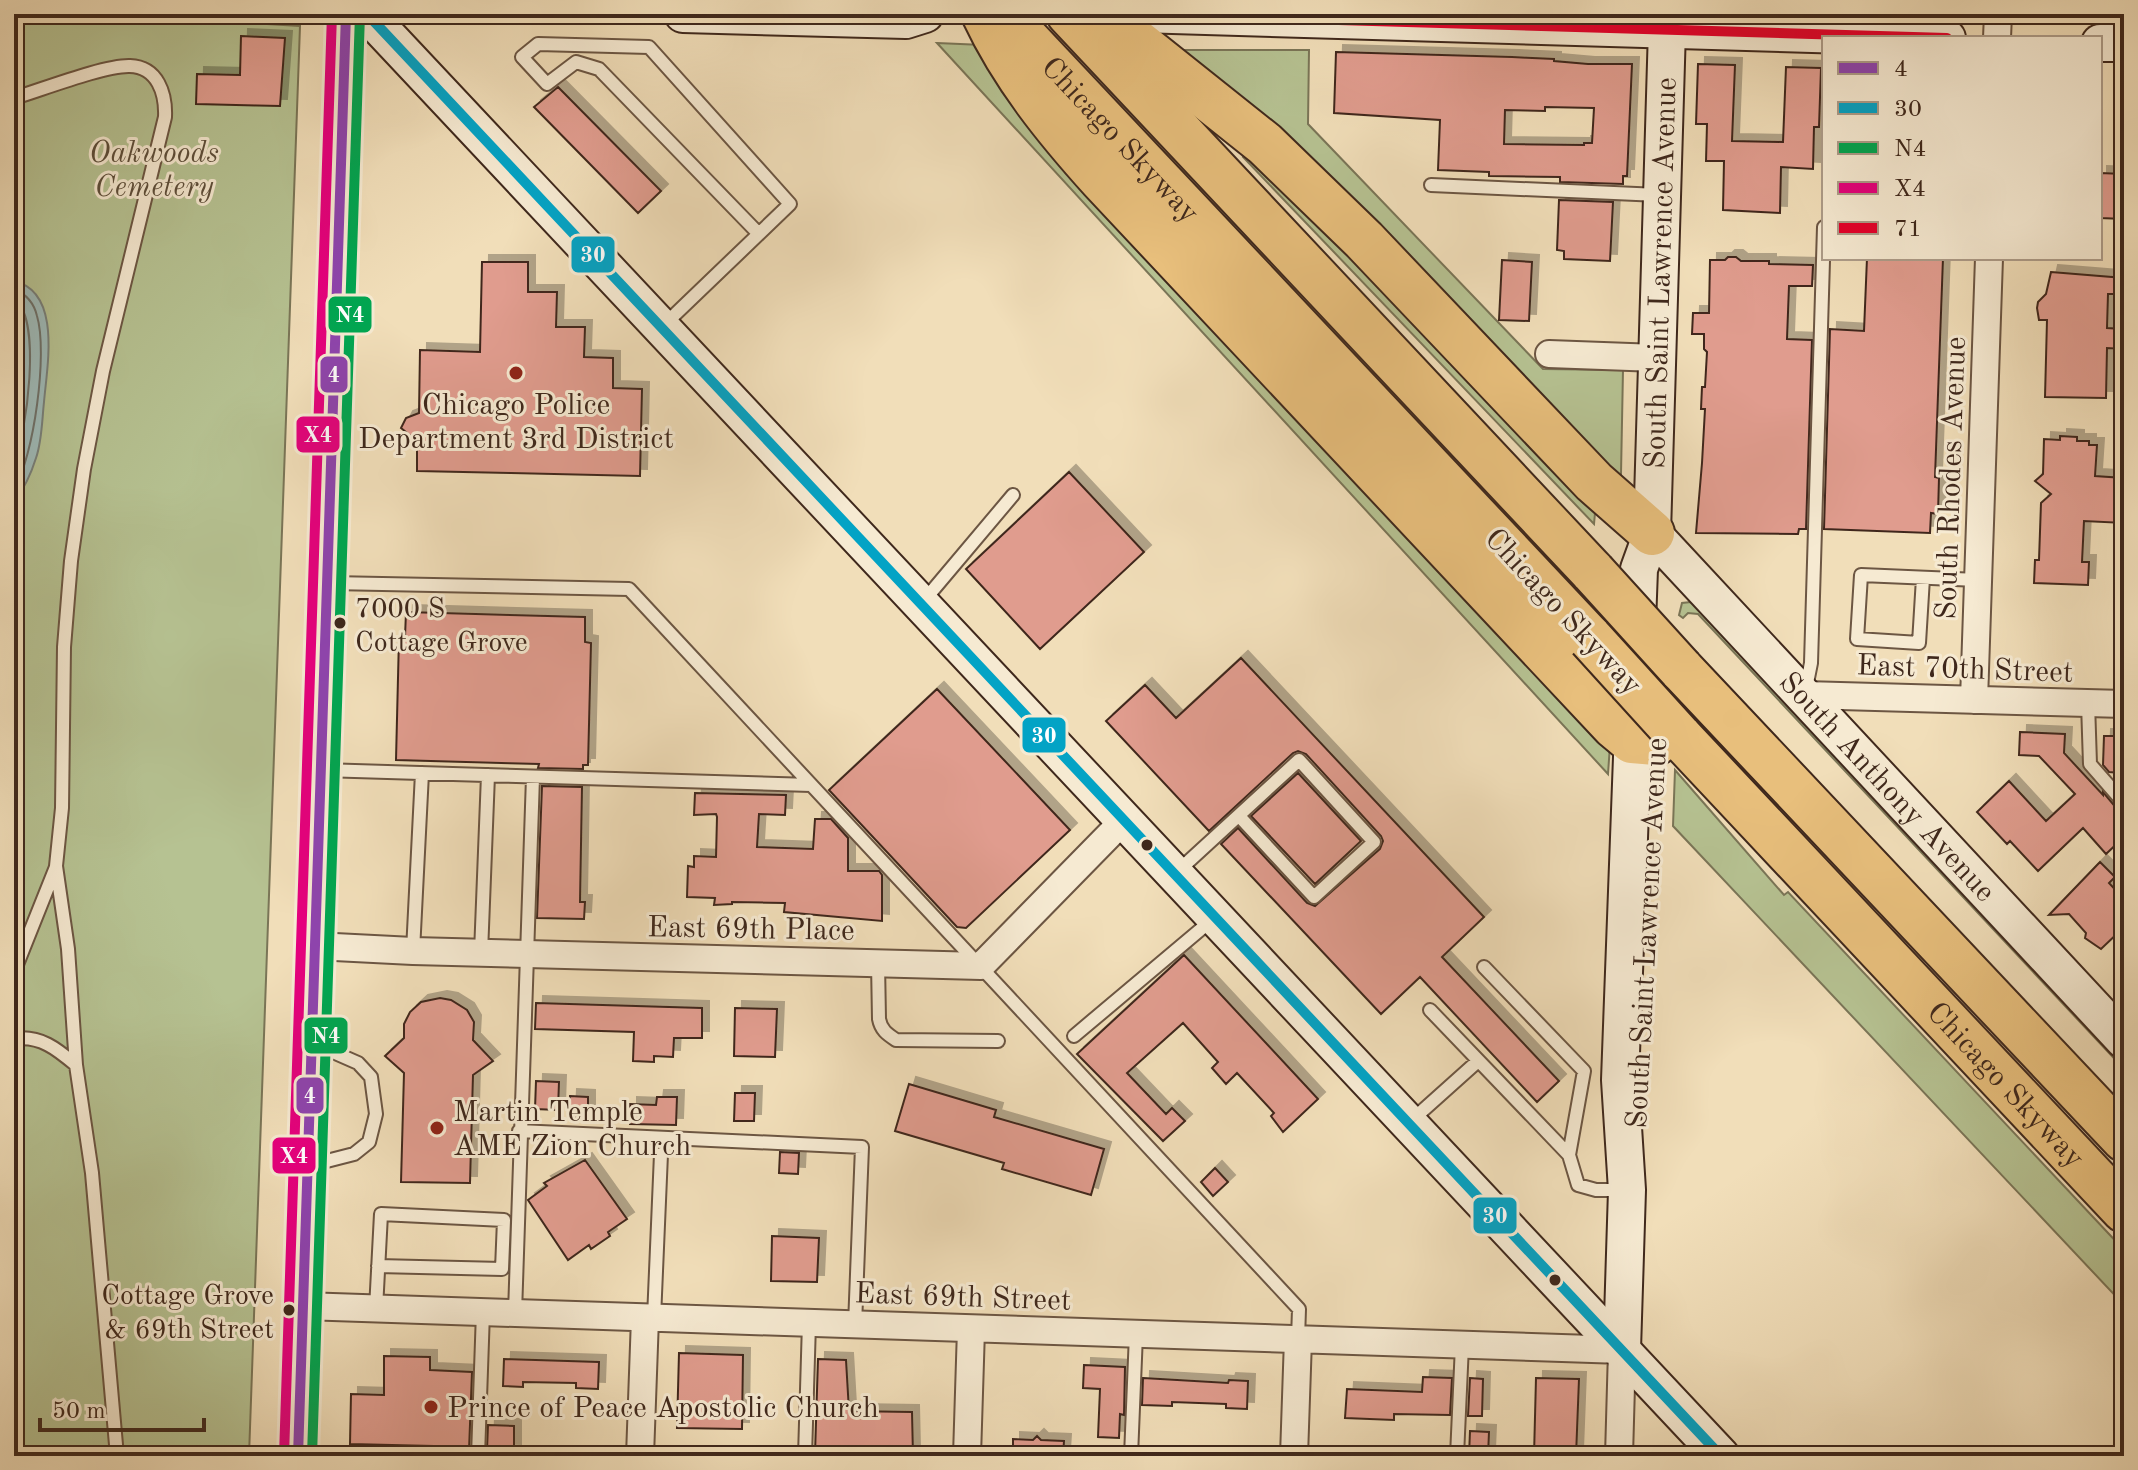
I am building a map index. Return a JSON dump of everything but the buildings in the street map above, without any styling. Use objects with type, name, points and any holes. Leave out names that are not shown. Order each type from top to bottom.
[{"type":"highway","name":"Chicago Skyway","points":[[1069,14],[1102,32],[1681,669],[2124,1139]]},
{"type":"highway","name":"Chicago Skyway","points":[[1006,31],[1590,638],[1656,740],[2124,1210]]},
{"type":"highway","points":[[1006,31],[1059,133],[1091,168],[1614,726],[1656,740]]},
{"type":"highway","points":[[1102,32],[1144,33],[1364,240],[1594,482],[1652,533]]},
{"type":"main road","points":[[298,1456],[346,14]]},
{"type":"main road","points":[[367,14],[1721,1456]]},
{"type":"main road","points":[[683,14],[906,20],[925,14]]},
{"type":"main road","points":[[1144,33],[1175,14],[1667,22],[1908,36]]},
{"type":"main road","name":"South Saint Lawrence Avenue","points":[[1622,1350],[1627,1190],[1620,1080],[1656,740],[1663,571],[1652,533],[1667,22]]},
{"type":"main road","points":[[2102,43],[2124,43]]},
{"type":"main road","name":"South Anthony Avenue","points":[[1652,533],[2124,1040]]},
{"type":"street","points":[[1997,36],[1998,14]]},
{"type":"street","name":"South Rhodes Avenue","points":[[1974,700],[1989,260]]},
{"type":"street","points":[[1549,354],[1657,358]]},
{"type":"street","name":"East 70th Street","points":[[1805,695],[2124,704]]},
{"type":"street","points":[[981,966],[1124,820]]},
{"type":"street","name":"East 69th Place","points":[[315,946],[981,966]]},
{"type":"street","name":"East 69th Street","points":[[303,1306],[1622,1350]]},
{"type":"street","points":[[640,1456],[649,1318]]},
{"type":"street","points":[[967,1456],[971,1329]]},
{"type":"street","points":[[1294,1456],[1298,1339]]},
{"type":"street","name":"South Saint Lawrence Avenue","points":[[1619,1456],[1622,1350]]},
{"type":"lane","points":[[661,327],[790,204],[649,47],[538,44],[522,57],[547,84],[576,62],[599,69],[758,233]]},
{"type":"lane","points":[[14,98],[130,66],[145,71],[158,81],[166,99],[165,117],[103,371],[84,469],[71,561],[64,647],[62,808],[56,866],[68,949],[76,1065],[92,1173],[117,1456]]},
{"type":"lane","points":[[1431,185],[1662,195]]},
{"type":"lane","points":[[1805,695],[1811,663],[1823,260]]},
{"type":"lane","points":[[921,604],[1013,495]]},
{"type":"lane","points":[[1923,578],[1919,643],[1857,639],[1861,575],[1978,580]]},
{"type":"lane","points":[[327,582],[629,589],[1299,1309],[1298,1339]]},
{"type":"lane","points":[[2088,703],[2090,764],[2124,803]]},
{"type":"lane","points":[[1175,874],[1299,760],[1374,842],[1314,897],[1239,816]]},
{"type":"lane","points":[[321,770],[811,785]]},
{"type":"lane","points":[[413,951],[422,773]]},
{"type":"lane","points":[[481,953],[488,775]]},
{"type":"lane","points":[[378,1266],[502,1269],[509,1255],[528,954],[533,777]]},
{"type":"lane","points":[[14,972],[56,866]]},
{"type":"lane","points":[[1074,1036],[1215,917]]},
{"type":"lane","points":[[878,963],[881,1028],[896,1040],[998,1041]]},
{"type":"lane","points":[[1484,967],[1584,1071],[1569,1155],[1578,1185],[1596,1190],[1627,1190]]},
{"type":"lane","points":[[1430,1010],[1569,1155]]},
{"type":"lane","points":[[14,1039],[34,1038],[47,1043],[76,1065]]},
{"type":"lane","points":[[308,1166],[354,1154],[369,1142],[376,1114],[371,1077],[358,1063],[312,1043]]},
{"type":"lane","points":[[1408,1123],[1478,1061]]},
{"type":"lane","points":[[519,1131],[862,1147],[855,1325]]},
{"type":"lane","points":[[649,1318],[661,1154]]},
{"type":"lane","points":[[376,1309],[381,1214],[504,1220],[515,1313]]},
{"type":"lane","points":[[478,1456],[483,1312]]},
{"type":"lane","points":[[805,1456],[809,1323]]},
{"type":"lane","points":[[1131,1456],[1136,1334]]},
{"type":"lane","points":[[1457,1456],[1462,1345]]},
{"type":"green space","name":"Oakwoods Cemetery","points":[[14,14],[192,14],[300,26],[249,1456],[14,1456]]},
{"type":"green space","points":[[937,43],[983,45],[1610,745],[1608,774]]},
{"type":"green space","points":[[1172,50],[1309,50],[1308,124],[1543,369],[1623,370],[1621,474],[1610,475]]},
{"type":"green space","points":[[1253,146],[1587,494],[1595,513],[1594,524],[1243,157]]},
{"type":"green space","points":[[1691,602],[2124,1059],[2124,1069],[1698,614],[1688,613],[1683,618],[1679,615],[1682,603]]},
{"type":"green space","points":[[1675,770],[1784,895],[1788,892],[2124,1250],[2124,1305],[1673,826]]},
{"type":"water","points":[[14,281],[29,288],[39,299],[48,332],[48,351],[38,451],[27,481],[14,502]]},
{"type":"transit line","name":"X4","points":[[284,1456],[332,14]]},
{"type":"transit line","name":"4","points":[[298,1456],[346,14]]},
{"type":"transit line","name":"N4","points":[[312,1456],[360,14]]},
{"type":"transit line","name":"30","points":[[367,14],[1721,1456]]},
{"type":"transit line","name":"71","points":[[683,14],[906,20],[925,14]]},
{"type":"transit line","name":"71","points":[[1139,14],[1880,36]]},
{"type":"place","name":"Chicago Police Department 3rd District","points":[[516,373]]},
{"type":"place","name":"7000 S Cottage Grove","points":[[340,623]]},
{"type":"place","name":"Martin Temple AME Zion Church","points":[[437,1128]]},
{"type":"place","name":"Cottage Grove & 69th Street","points":[[289,1310]]},
{"type":"place","name":"Prince of Peace Apostolic Church","points":[[431,1407]]}]
